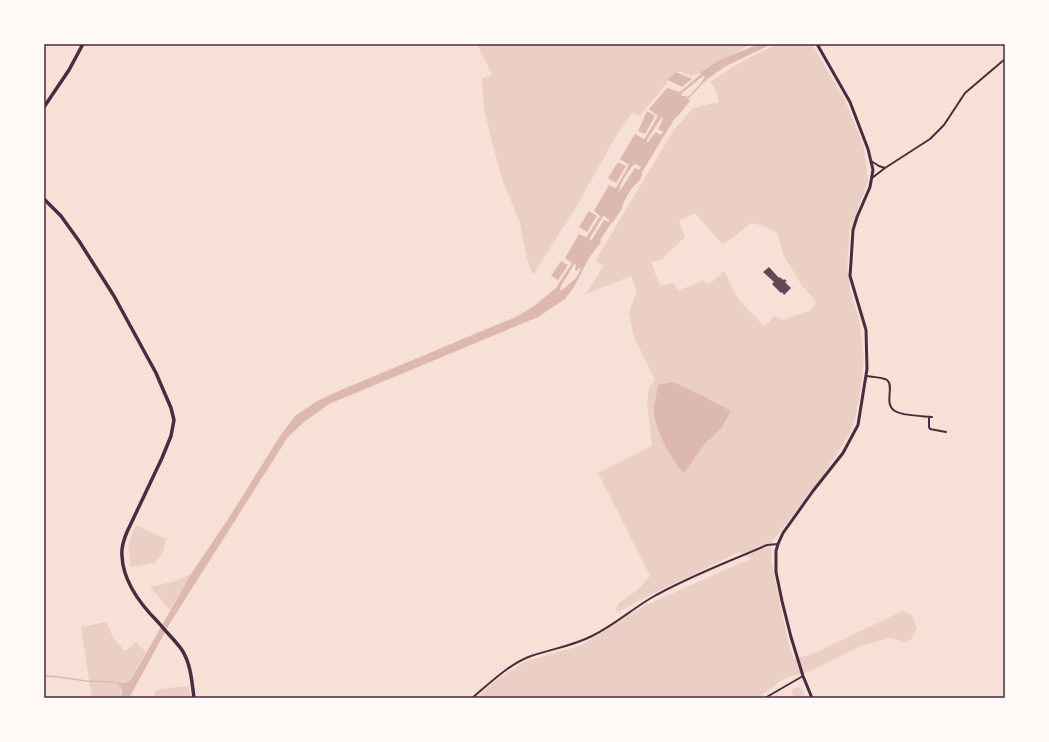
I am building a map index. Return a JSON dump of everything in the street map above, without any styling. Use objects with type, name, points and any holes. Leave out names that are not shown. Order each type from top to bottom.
[{"type":"main road","points":[[44,107],[69,70],[83,44]]},
{"type":"main road","points":[[812,698],[803,676],[782,601],[776,551],[783,533],[844,453],[858,425],[866,376],[866,330],[850,276],[853,230],[870,188],[872,178],[871,161],[862,132],[850,102],[817,44]]},
{"type":"main road","points":[[44,198],[58,212],[79,241],[114,296],[156,373],[172,408],[174,420],[171,436],[127,532],[121,554],[132,589],[143,605],[182,651],[187,660],[194,698]]},
{"type":"street","points":[[872,178],[930,139],[944,125],[965,92],[1005,59]]},
{"type":"street","points":[[871,161],[886,168]]},
{"type":"street","points":[[866,376],[889,381],[890,403],[896,411],[931,417],[930,429],[946,432]]},
{"type":"street","points":[[472,698],[508,668],[520,661],[592,636],[651,598],[682,582],[767,545],[778,544]]},
{"type":"street","points":[[765,698],[803,676]]},
{"type":"shaded area","points":[[477,44],[750,44],[734,54],[717,61],[700,73],[691,76],[682,72],[676,72],[640,116],[632,113],[615,138],[576,207],[533,275],[527,259],[520,223],[502,179],[490,134],[484,109],[482,78],[492,75]]},
{"type":"shaded area","points":[[759,44],[772,44],[726,66],[704,83],[702,81],[705,77],[703,76],[682,93],[681,96],[686,96],[690,101],[675,118],[642,172],[641,179],[629,192],[622,209],[600,240],[601,242],[589,258],[574,287],[565,299],[538,317],[329,404],[304,422],[288,437],[170,623],[129,698],[120,698],[123,691],[117,682],[125,683],[131,680],[191,574],[232,513],[280,436],[295,416],[317,401],[341,390],[518,316],[534,306],[556,288],[572,263],[565,258],[579,234],[586,237],[588,235],[600,216],[594,211],[609,185],[616,188],[629,165],[620,159],[635,134],[644,139],[658,116],[649,109],[667,88],[680,92],[701,74],[700,73],[717,61]],"holes":[[[663,117],[658,129],[663,132],[661,135],[656,132],[647,143],[647,140]],[[635,164],[641,167],[639,170],[635,168],[619,192],[623,181]],[[603,216],[610,221],[604,220],[590,241],[590,238]],[[574,264],[576,265],[575,270],[577,271],[579,268],[581,269],[576,278],[561,291],[560,288]]]},
{"type":"shaded area","points":[[777,44],[812,44],[845,100],[864,147],[868,181],[850,230],[847,262],[850,290],[859,319],[864,359],[856,416],[851,431],[824,474],[772,542],[771,560],[788,641],[794,659],[815,653],[902,611],[911,614],[917,627],[911,640],[903,642],[891,638],[863,645],[809,672],[785,678],[758,698],[476,698],[496,680],[526,661],[579,646],[644,606],[751,559],[739,552],[636,602],[619,612],[615,611],[618,604],[637,590],[650,576],[598,473],[652,446],[647,402],[649,387],[655,380],[633,335],[629,312],[637,291],[631,276],[586,294],[603,266],[595,261],[673,131],[693,108],[719,102],[715,89],[710,82],[739,63]],"holes":[[[695,213],[723,245],[751,223],[764,226],[777,233],[784,256],[802,286],[816,301],[810,311],[782,320],[775,316],[764,326],[739,300],[724,271],[707,285],[703,280],[678,291],[674,283],[660,286],[651,262],[662,259],[685,237],[679,221]]]},
{"type":"shaded area","points":[[676,72],[692,79],[682,87],[668,80]]},
{"type":"shaded area","points":[[647,111],[655,116],[645,134],[638,131]]},
{"type":"shaded area","points":[[618,162],[626,166],[616,183],[608,178]]},
{"type":"shaded area","points":[[589,211],[597,216],[587,232],[579,227]]},
{"type":"shaded area","points":[[561,261],[568,265],[558,280],[551,276]]},
{"type":"shaded area","points":[[673,382],[731,411],[720,430],[706,442],[684,473],[674,461],[665,445],[657,427],[654,412],[658,385]]},
{"type":"shaded area","points":[[136,525],[166,539],[163,553],[155,563],[131,567],[129,546],[131,536]]},
{"type":"shaded area","points":[[191,574],[170,610],[150,587],[176,581]]},
{"type":"shaded area","points":[[106,622],[114,639],[125,651],[136,642],[146,652],[131,680],[125,683],[116,682],[123,691],[120,698],[92,698],[81,627]]},
{"type":"shaded area","points":[[189,686],[191,698],[154,698],[155,691],[159,689]]},
{"type":"shaded area","points":[[801,687],[806,698],[794,698],[791,689]]},
{"type":"building","points":[[769,267],[779,278],[780,277],[787,281],[785,282],[791,288],[784,295],[772,284],[774,282],[763,272]]},
{"type":"waterway","points":[[688,98],[703,82]]},
{"type":"waterway","points":[[44,676],[117,683]]}]
